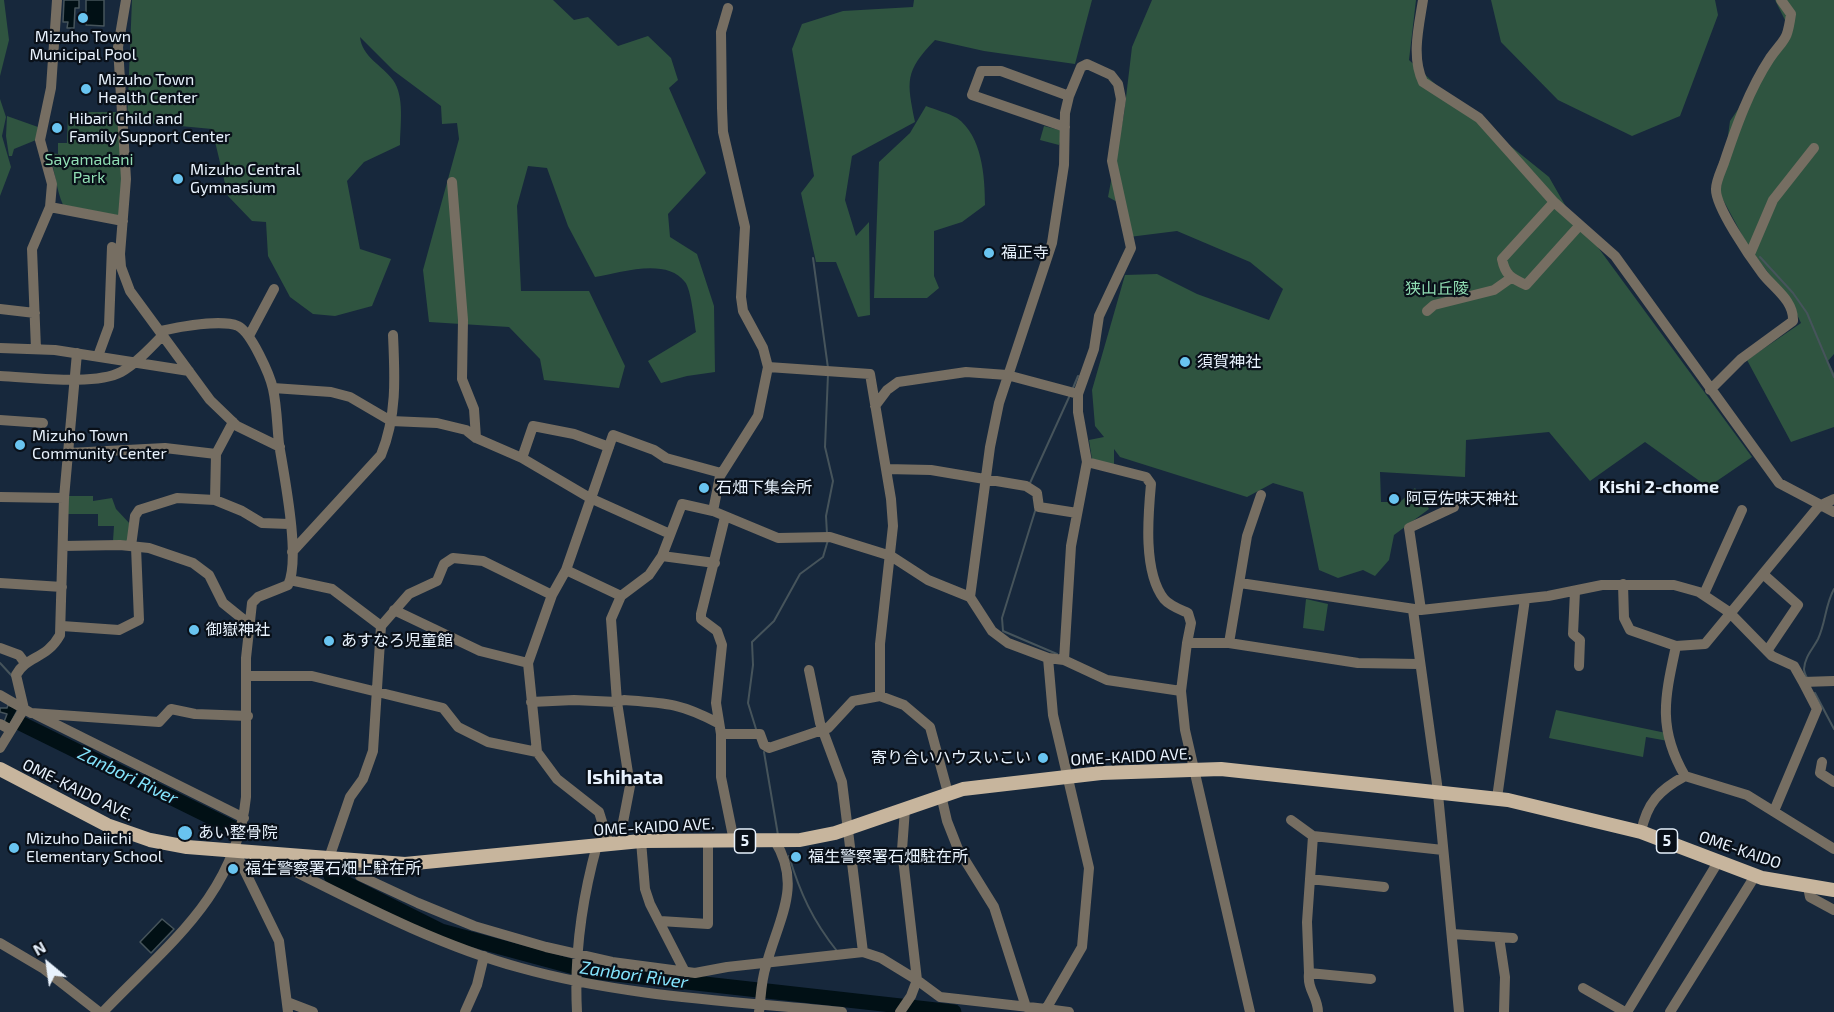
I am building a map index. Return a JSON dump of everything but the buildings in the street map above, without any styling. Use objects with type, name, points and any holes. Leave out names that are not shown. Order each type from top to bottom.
[{"type":"main road","name":"OME-KAIDO AVE.","points":[[0,769],[127,833],[177,845],[360,861],[433,863],[641,841],[775,841],[811,838],[846,829],[968,788],[1068,777],[1221,769],[1497,798]]},
{"type":"main road","name":"OME-KAIDO","points":[[1497,798],[1641,832],[1755,876],[1834,890]]},
{"type":"street","points":[[36,349],[32,249],[50,207],[52,184],[40,140],[51,88],[57,0]]},
{"type":"street","points":[[126,0],[118,47],[126,179],[121,267],[130,291],[210,400],[244,431],[280,447]]},
{"type":"street","points":[[1423,0],[1417,47],[1419,73],[1423,82],[1479,118],[1554,202],[1622,265],[1779,483],[1834,512]]},
{"type":"street","points":[[1710,390],[1741,359],[1793,321],[1793,312],[1786,300],[1762,274],[1718,203],[1716,188],[1732,135],[1749,97],[1770,58],[1788,37],[1791,14],[1781,0]]},
{"type":"street","points":[[713,511],[721,473],[728,459],[755,422],[764,394],[768,367],[763,348],[743,310],[741,297],[745,227],[723,132],[721,32],[728,8]]},
{"type":"street","points":[[1064,660],[1071,546],[1087,462],[1078,412],[1078,394],[1094,349],[1100,315],[1131,248],[1112,161],[1121,99],[1118,84],[1111,75],[1087,64],[1081,68],[1069,96],[1064,165],[1052,243],[1007,375],[990,447],[970,597],[981,617],[1001,638],[1048,658],[1064,660],[1107,680],[1181,691]]},
{"type":"street","points":[[1065,127],[972,95],[981,71],[1001,71],[1069,96]]},
{"type":"street","points":[[1750,254],[1773,201],[1814,148]]},
{"type":"street","points":[[452,182],[463,320],[462,379],[474,409],[476,438]]},
{"type":"street","points":[[1554,202],[1502,259],[1504,271],[1511,278],[1526,285],[1579,226]]},
{"type":"street","points":[[50,207],[123,221]]},
{"type":"street","points":[[98,356],[109,326],[112,247]]},
{"type":"street","points":[[1427,311],[1434,305],[1494,290],[1511,278]]},
{"type":"street","points":[[249,336],[274,289]]},
{"type":"street","points":[[0,309],[35,313]]},
{"type":"street","points":[[0,376],[76,380],[112,375],[134,363],[162,333],[201,325],[239,326],[249,336],[273,388],[284,462],[292,552],[290,580],[283,588],[254,600],[249,624],[246,676],[248,716],[244,818],[235,851],[212,897],[195,920],[101,1012],[44,969],[0,943]]},
{"type":"street","points":[[292,552],[381,455],[396,398],[393,335]]},
{"type":"street","points":[[0,348],[77,353],[189,371]]},
{"type":"street","points":[[26,710],[16,675],[25,663],[39,659],[54,647],[62,626],[64,498],[77,353]]},
{"type":"street","points":[[768,367],[870,374],[891,499],[891,556],[880,635],[880,696]]},
{"type":"street","points":[[875,406],[887,390],[898,382],[966,372],[1007,375],[1078,394]]},
{"type":"street","points":[[273,388],[340,394],[391,421],[437,423],[466,430],[476,438],[522,458],[590,498],[670,534]]},
{"type":"street","points":[[0,420],[44,423]]},
{"type":"street","points":[[215,500],[216,454],[232,422]]},
{"type":"street","points":[[522,458],[533,426],[574,434],[609,447]]},
{"type":"street","points":[[608,844],[599,812],[557,778],[537,752],[528,663],[552,595],[566,570],[613,435],[654,450],[666,458],[721,473]]},
{"type":"street","points":[[69,453],[165,448],[216,454]]},
{"type":"street","points":[[1087,462],[1146,477],[1151,484],[1147,530],[1157,587],[1173,607],[1188,613],[1191,623],[1181,691],[1185,730],[1250,1012]]},
{"type":"street","points":[[886,469],[931,470],[1026,486],[1036,493],[1039,507],[1077,513]]},
{"type":"street","points":[[1229,644],[1246,536],[1261,495]]},
{"type":"street","points":[[0,497],[64,498]]},
{"type":"street","points":[[62,626],[119,630],[139,620],[134,546],[135,516],[139,510],[177,498],[215,500],[242,511],[262,523],[289,524]]},
{"type":"street","points":[[1623,584],[1623,618],[1630,630],[1676,646],[1705,644],[1729,612],[1819,506],[1834,499]]},
{"type":"street","points":[[577,1012],[575,979],[584,897],[608,844],[630,786],[617,702],[610,619],[621,596],[649,575],[662,556],[682,504],[713,511],[778,538],[826,537],[891,556],[923,577],[970,597]]},
{"type":"street","points":[[1454,507],[1410,528],[1419,664],[1443,850],[1459,1012]]},
{"type":"street","points":[[1704,594],[1742,510]]},
{"type":"street","points":[[725,517],[701,619],[717,631],[722,645],[716,703],[720,729],[721,777],[735,841]]},
{"type":"street","points":[[63,546],[134,546],[160,550],[198,566],[211,578],[223,603],[249,624]]},
{"type":"street","points":[[662,556],[715,563]]},
{"type":"street","points":[[329,858],[350,797],[363,779],[369,765],[381,626],[394,610],[410,594],[436,581],[444,564],[453,558],[483,561],[552,595]]},
{"type":"street","points":[[566,570],[621,596]]},
{"type":"street","points":[[1763,574],[1798,605],[1767,651]]},
{"type":"street","points":[[290,580],[333,589],[381,626]]},
{"type":"street","points":[[0,583],[62,587]]},
{"type":"street","points":[[1240,583],[1417,610],[1623,584],[1674,585],[1704,594],[1729,612],[1767,651],[1794,666],[1807,682],[1817,709],[1774,811]]},
{"type":"street","points":[[1575,591],[1573,634],[1580,640],[1579,666]]},
{"type":"street","points":[[1497,798],[1525,598]]},
{"type":"street","points":[[394,610],[480,651],[528,663]]},
{"type":"street","points":[[1187,643],[1229,644],[1358,663],[1419,664]]},
{"type":"street","points":[[1676,646],[1664,709],[1670,744],[1685,776]]},
{"type":"street","points":[[0,648],[19,655],[25,663]]},
{"type":"street","points":[[1046,1009],[1076,960],[1084,935],[1083,920],[1089,868],[1050,699],[1048,658]]},
{"type":"street","points":[[809,670],[820,723],[842,782],[863,952]]},
{"type":"street","points":[[246,676],[312,676],[443,708],[458,727],[489,742],[537,752]]},
{"type":"street","points":[[1807,682],[1834,681]]},
{"type":"street","points":[[0,695],[244,818]]},
{"type":"street","points":[[531,702],[574,700],[617,702],[624,700],[675,704],[720,729],[760,734],[764,745],[769,748],[824,729],[853,701],[880,696],[904,705],[930,727],[945,794],[947,821],[958,849],[994,907],[1031,1009]]},
{"type":"street","points":[[26,710],[159,722],[171,709],[195,714],[248,716]]},
{"type":"street","points":[[0,748],[26,710]]},
{"type":"street","points":[[0,724],[12,729]]},
{"type":"street","points":[[1822,762],[1820,773],[1834,782]]},
{"type":"street","points":[[1641,832],[1653,798],[1660,790],[1685,776],[1748,795],[1834,849]]},
{"type":"street","points":[[900,1012],[911,996],[917,980],[902,850],[905,808]]},
{"type":"street","points":[[1291,819],[1313,836],[1443,850]]},
{"type":"street","points":[[1313,836],[1307,922],[1308,986],[1318,1005],[1318,1012]]},
{"type":"street","points":[[641,841],[645,889],[685,972]]},
{"type":"street","points":[[660,921],[708,924],[708,841]]},
{"type":"street","points":[[760,1005],[766,963],[787,901],[787,866],[775,841]]},
{"type":"street","points":[[235,851],[279,941],[287,1007],[314,1012]]},
{"type":"street","points":[[282,855],[282,865],[414,930],[484,956],[619,990],[842,1012]]},
{"type":"street","points":[[360,861],[360,876],[436,911],[515,939],[578,956],[695,973],[863,952],[877,956],[917,980],[940,998],[1069,1012]]},
{"type":"street","points":[[1582,988],[1626,1012],[1718,862]]},
{"type":"street","points":[[1670,1012],[1755,876]]},
{"type":"street","points":[[1310,879],[1384,887]]},
{"type":"street","points":[[1808,887],[1810,897],[1834,910]]},
{"type":"street","points":[[1452,934],[1513,938]]},
{"type":"street","points":[[1499,937],[1505,977],[1504,1012]]},
{"type":"street","points":[[465,1012],[477,985],[484,956]]},
{"type":"street","points":[[1309,973],[1371,979]]},
{"type":"green space","points":[[0,0],[4,0],[9,40],[0,76]]},
{"type":"green space","points":[[132,0],[553,0],[574,20],[588,17],[618,46],[648,36],[671,58],[678,80],[669,88],[706,173],[668,214],[670,237],[697,254],[714,306],[715,372],[661,383],[648,361],[696,332],[691,298],[685,282],[677,274],[655,268],[629,270],[595,277],[568,226],[547,168],[528,166],[517,206],[521,291],[589,291],[625,366],[619,388],[544,380],[540,359],[509,327],[429,322],[423,270],[459,139],[457,123],[442,124],[441,106],[394,71],[360,37],[364,50],[389,75],[397,87],[401,112],[400,145],[364,162],[347,181],[360,249],[391,259],[372,306],[335,316],[313,314],[290,297],[268,256],[266,222],[252,221],[228,196],[212,129],[127,121]]},
{"type":"green space","points":[[914,0],[1092,0],[1075,64],[984,51],[935,40],[925,51],[910,78],[910,96],[915,122],[852,156],[845,200],[856,236],[869,222],[870,315],[858,317],[836,262],[816,262],[801,193],[814,176],[792,49],[802,24],[843,11],[913,7]]},
{"type":"green space","name":"狭山丘陵","points":[[1152,0],[1416,0],[1409,60],[1446,94],[1549,177],[1573,219],[1597,246],[1752,457],[1708,487],[1645,442],[1590,481],[1549,432],[1466,440],[1465,477],[1380,472],[1381,502],[1400,502],[1415,488],[1429,509],[1394,535],[1389,560],[1375,576],[1363,570],[1338,578],[1319,570],[1303,492],[1273,483],[1247,497],[1120,457],[1114,449],[1114,465],[1092,459],[1089,440],[1104,437],[1095,426],[1092,390],[1125,275],[1157,274],[1197,294],[1269,320],[1283,289],[1250,262],[1177,231],[1129,237],[1123,205],[1108,197],[1124,114],[1132,47]]},
{"type":"green space","points":[[1491,0],[1715,0],[1718,15],[1680,116],[1632,136],[1558,100],[1501,42]]},
{"type":"green space","points":[[1775,0],[1834,0],[1834,354],[1828,361],[1834,373],[1834,427],[1791,442],[1747,360],[1801,323],[1792,304],[1748,246],[1720,194],[1730,121],[1788,37],[1787,24]]},
{"type":"green space","points":[[0,99],[6,117],[2,136],[11,167],[0,196]]},
{"type":"green space","points":[[926,106],[957,118],[972,135],[983,169],[985,205],[962,222],[934,231],[934,276],[939,288],[927,298],[874,298],[879,162],[910,133]]},
{"type":"green space","name":"Sayamadani Park","points":[[68,112],[119,112],[124,179],[120,216],[63,205],[49,153],[58,154],[58,143],[67,143]]},
{"type":"green space","points":[[7,116],[38,127],[36,140],[14,149],[12,156],[9,156],[6,136]]},
{"type":"green space","points":[[1044,126],[1063,131],[1059,145],[1040,140]]},
{"type":"green space","points":[[67,496],[93,496],[93,501],[112,498],[116,509],[131,525],[127,542],[113,541],[114,526],[98,526],[98,514],[66,514]]},
{"type":"green space","points":[[1306,599],[1328,604],[1324,631],[1303,628]]},
{"type":"green space","points":[[1556,710],[1666,733],[1668,741],[1646,737],[1643,757],[1549,738]]},
{"type":"shaded area","points":[[64,0],[79,0],[79,8],[75,8],[74,28],[67,28],[68,22],[63,22]]},
{"type":"shaded area","points":[[86,0],[104,0],[104,26],[86,25]]},
{"type":"shaded area","points":[[8,705],[18,709],[9,726],[4,722],[7,714],[0,712],[0,708],[7,708]]},
{"type":"shaded area","points":[[162,919],[174,929],[151,953],[140,942]]},
{"type":"waterway","points":[[1760,257],[1793,293],[1807,313],[1834,377]]},
{"type":"waterway","points":[[813,258],[828,368]]},
{"type":"waterway","points":[[827,534],[826,516],[833,481],[825,447],[828,374]]},
{"type":"waterway","points":[[1073,388],[1078,376]]},
{"type":"waterway","points":[[1030,483],[1070,395]]},
{"type":"waterway","points":[[1036,508],[1002,618],[1003,631],[1057,654]]},
{"type":"waterway","points":[[756,729],[748,703],[753,665],[752,642],[774,621],[800,574],[823,557],[828,540]]},
{"type":"waterway","points":[[1807,678],[1804,670],[1806,660],[1821,633],[1834,589]]},
{"type":"waterway","points":[[0,663],[12,676]]},
{"type":"waterway","points":[[1815,693],[1834,729]]},
{"type":"waterway","name":"Zanbori River","points":[[22,724],[233,828]]},
{"type":"waterway","points":[[764,752],[778,835]]},
{"type":"waterway","points":[[789,856],[808,906],[837,951]]},
{"type":"waterway","name":"Zanbori River","points":[[331,876],[441,931],[589,971],[954,1012]]},
{"type":"place","name":"Mizuho Town Municipal Pool","points":[[83,18]]},
{"type":"place","name":"Mizuho Town Health Center","points":[[86,89]]},
{"type":"place","name":"Hibari Child and Family Support Center","points":[[57,128]]},
{"type":"place","name":"Mizuho Central Gymnasium","points":[[178,179]]},
{"type":"place","name":"福正寺","points":[[989,253]]},
{"type":"place","name":"須賀神社","points":[[1185,362]]},
{"type":"place","name":"Mizuho Town Community Center","points":[[20,445]]},
{"type":"place","name":"石畑下集会所","points":[[704,488]]},
{"type":"place","name":"阿豆佐味天神社","points":[[1394,499]]},
{"type":"place","name":"御嶽神社","points":[[194,630]]},
{"type":"place","name":"あすなろ児童館","points":[[329,641]]},
{"type":"place","name":"寄り合いハウスいこい","points":[[1043,758]]},
{"type":"place","name":"あい整骨院","points":[[185,833]]},
{"type":"place","name":"Mizuho Daiichi Elementary School","points":[[14,848]]},
{"type":"place","name":"福生警察署石畑駐在所","points":[[796,857]]},
{"type":"place","name":"福生警察署石畑上駐在所","points":[[233,869]]},
{"type":"district","name":"Kishi 2-chome","points":[[1659,487]]},
{"type":"district","name":"Ishihata","points":[[625,777]]}]
